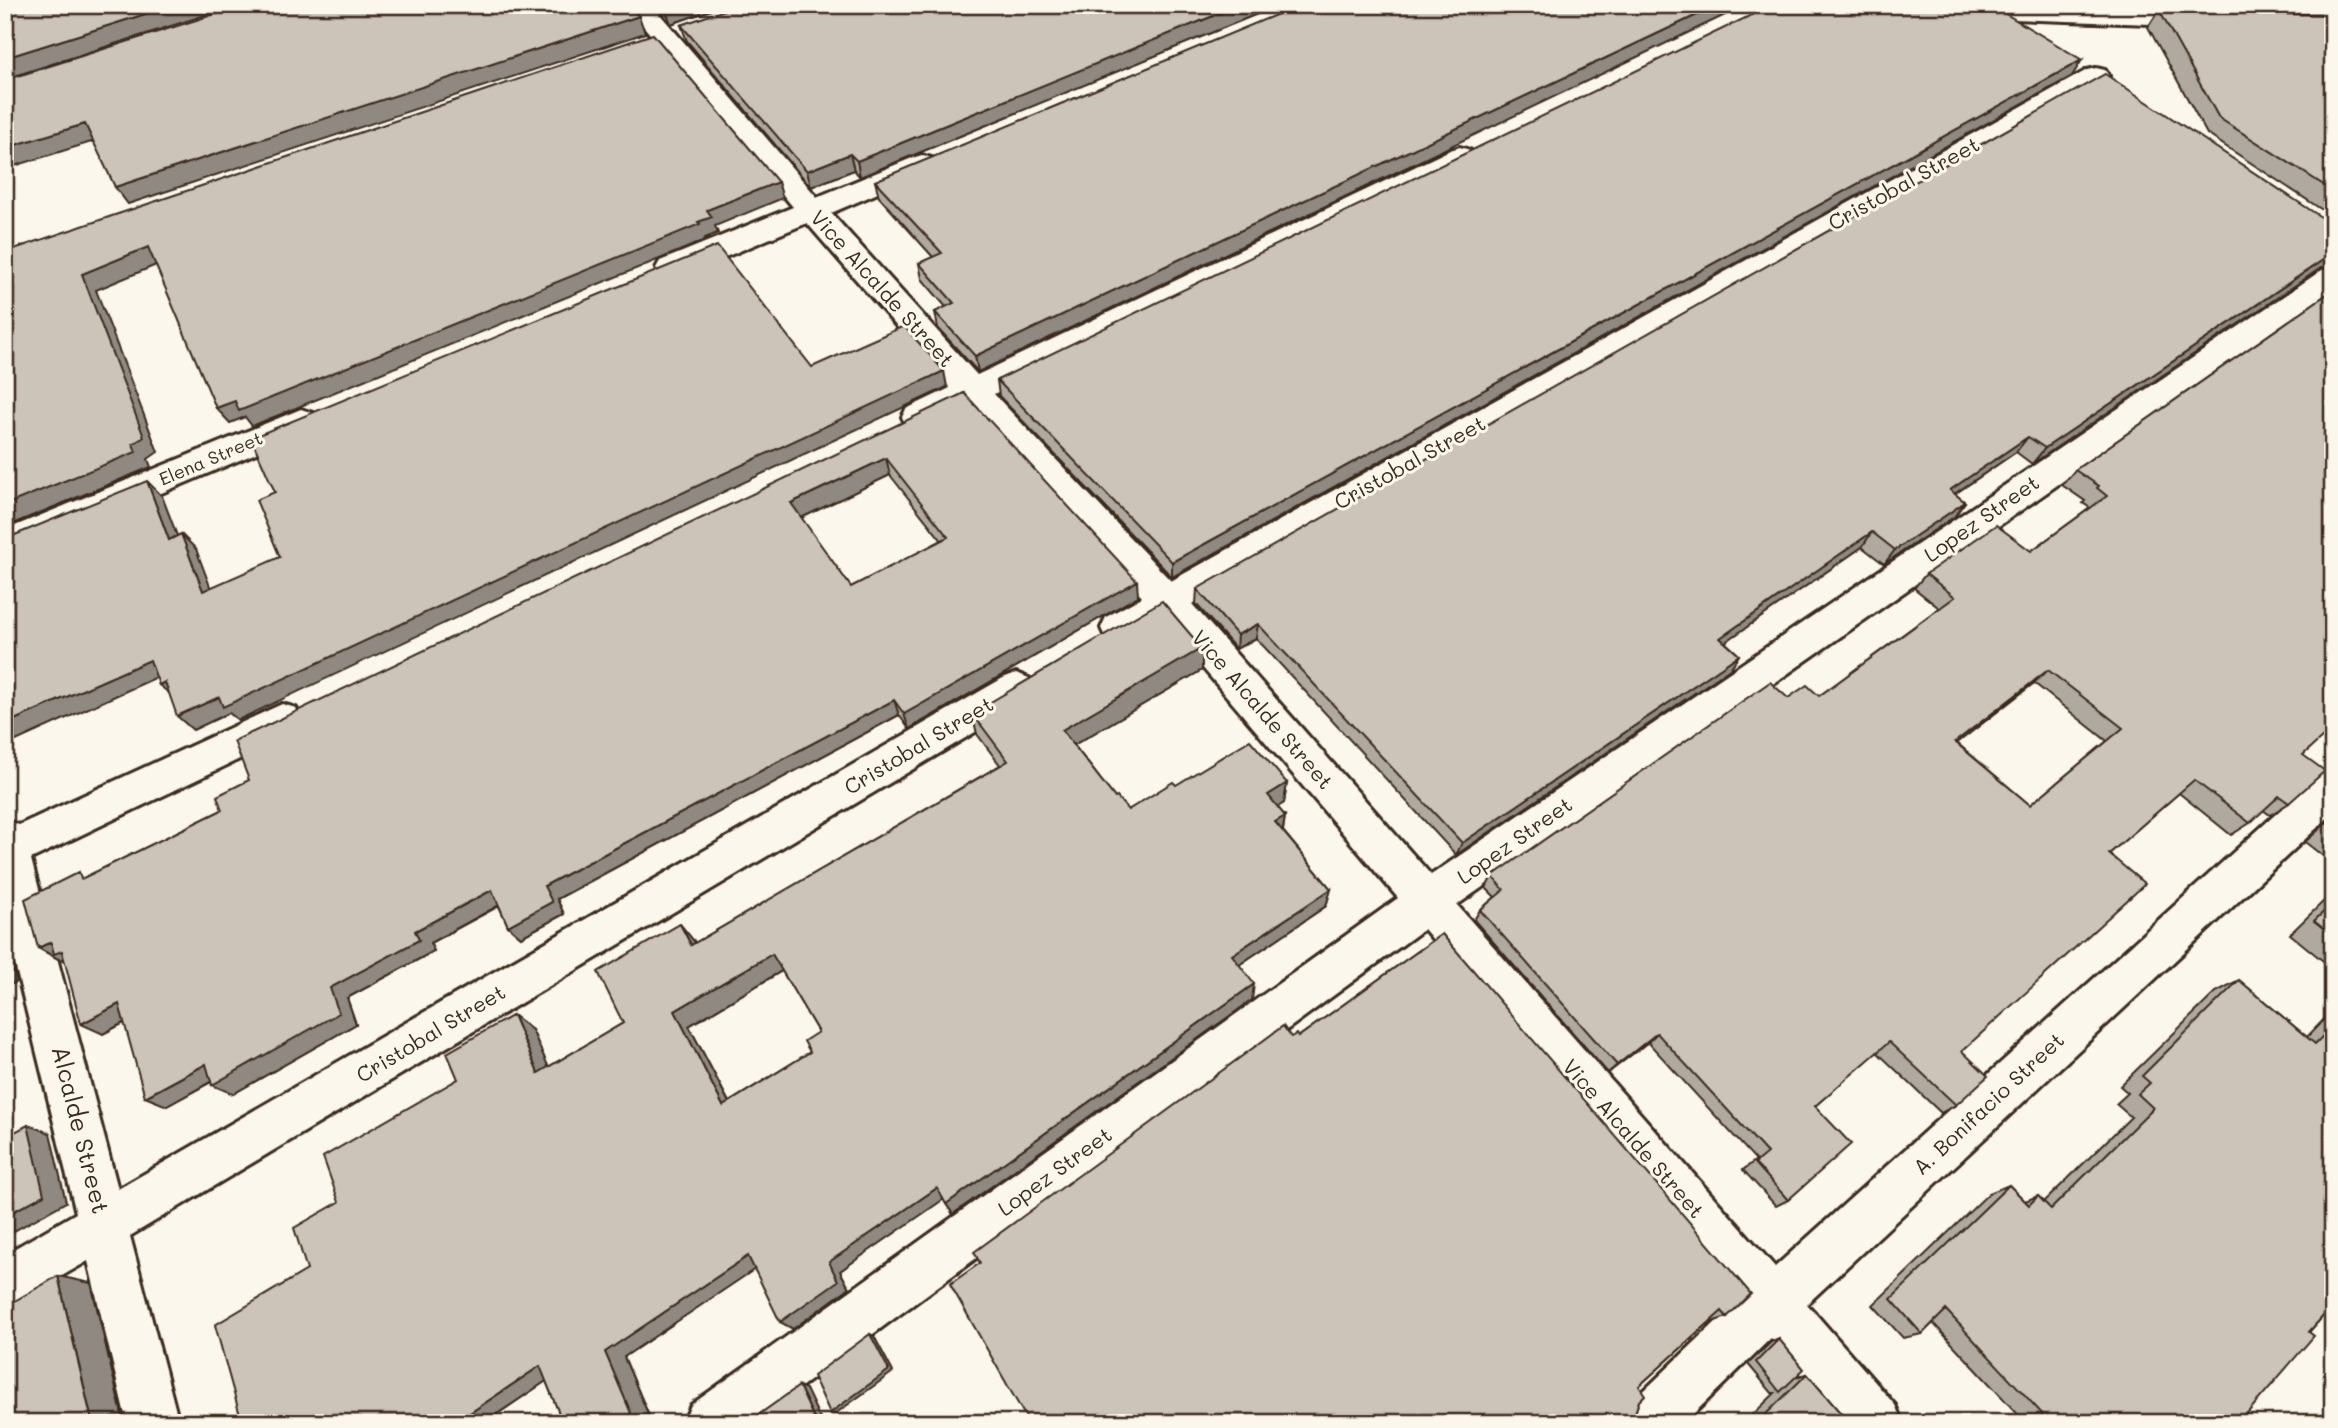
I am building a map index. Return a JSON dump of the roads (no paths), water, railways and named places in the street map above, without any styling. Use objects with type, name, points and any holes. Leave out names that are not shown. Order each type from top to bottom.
[{"type":"street","name":"Vice Alcalde Street","points":[[638,5],[811,209],[972,391],[1167,600],[1877,1423]]},
{"type":"street","points":[[1984,9],[2237,19]]},
{"type":"street","points":[[1984,9],[2038,41]]},
{"type":"street","name":"Cristobal Street","points":[[1095,642],[2095,76]]},
{"type":"street","points":[[887,432],[1486,144]]},
{"type":"street","points":[[645,279],[951,152]]},
{"type":"street","name":"Lopez Street","points":[[709,1423],[1428,901],[2333,277]]},
{"type":"street","name":"Elena Street","points":[[5,545],[325,412]]},
{"type":"street","name":"Cristobal Street","points":[[5,1282],[105,1226],[1048,670]]},
{"type":"street","points":[[6,846],[307,708]]},
{"type":"street","name":"A. Bonifacio Street","points":[[1647,1423],[1773,1302],[2333,787]]},
{"type":"street","name":"Alcalde Street","points":[[6,846],[105,1226],[153,1423]]}]
